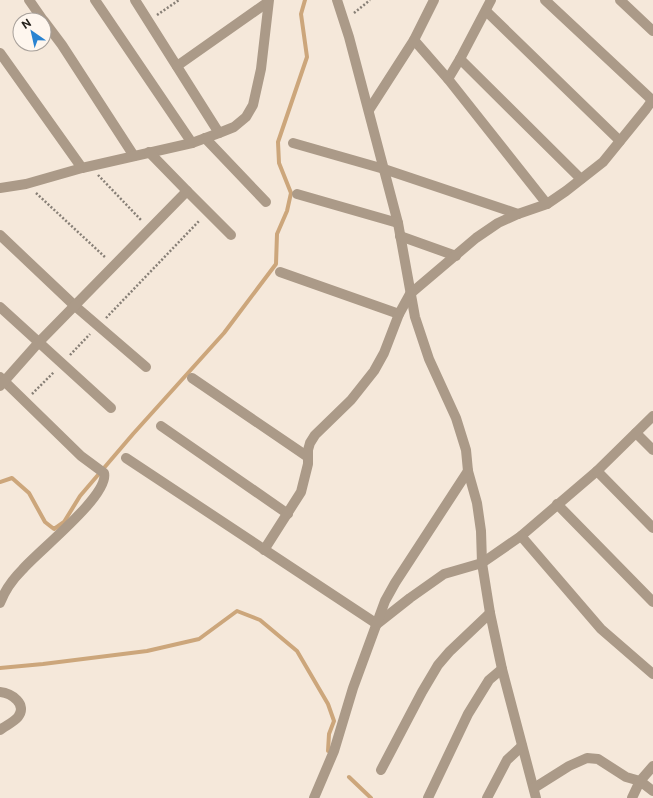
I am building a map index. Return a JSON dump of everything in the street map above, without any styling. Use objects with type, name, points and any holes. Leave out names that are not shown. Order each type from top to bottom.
[{"type":"street","points":[[29,0],[38,12]]},
{"type":"street","points":[[95,0],[192,143]]},
{"type":"street","points":[[135,0],[219,133]]},
{"type":"street","points":[[337,0],[369,110],[398,223],[415,317],[430,359],[456,418],[466,450],[468,471],[477,503],[481,531],[482,563],[490,613],[502,669],[535,793],[569,766],[587,758],[598,759],[626,777],[640,781],[653,791]]},
{"type":"street","points":[[369,110],[414,40],[434,0]]},
{"type":"street","points":[[448,79],[491,0]]},
{"type":"street","points":[[264,550],[301,492],[308,464],[310,443],[351,400],[374,371],[384,353],[399,314],[410,294],[476,238],[498,223],[547,204],[603,162],[646,110],[652,100],[545,0]]},
{"type":"street","points":[[620,0],[653,31]]},
{"type":"street","points":[[177,66],[269,1]]},
{"type":"street","points":[[0,188],[26,184],[85,167],[192,143],[234,127],[246,117],[253,104],[262,62],[268,21],[269,1]]},
{"type":"street","points":[[486,11],[620,141]]},
{"type":"street","points":[[52,32],[134,156]]},
{"type":"street","points":[[414,40],[448,79],[547,204]]},
{"type":"street","points":[[0,53],[85,167]]},
{"type":"street","points":[[460,59],[581,179]]},
{"type":"street","points":[[205,138],[266,202]]},
{"type":"street","points":[[293,143],[384,169],[518,214]]},
{"type":"street","points":[[149,152],[231,235]]},
{"type":"street","points":[[0,603],[11,582],[23,568],[70,524],[95,495],[104,479],[100,470],[81,456],[25,401],[1,381],[187,192]]},
{"type":"street","points":[[297,194],[398,223]]},
{"type":"street","points":[[0,235],[75,306],[146,367]]},
{"type":"street","points":[[400,236],[456,256]]},
{"type":"street","points":[[280,272],[399,314]]},
{"type":"street","points":[[0,307],[111,408]]},
{"type":"street","points":[[192,378],[308,457]]},
{"type":"street","points":[[377,624],[444,574],[482,563],[521,536],[597,471],[653,416]]},
{"type":"street","points":[[161,426],[288,514]]},
{"type":"street","points":[[636,433],[653,450]]},
{"type":"street","points":[[126,458],[377,624]]},
{"type":"street","points":[[314,798],[334,751],[353,688],[385,601],[395,583],[468,471]]},
{"type":"street","points":[[597,471],[653,528]]},
{"type":"street","points":[[557,504],[653,602]]},
{"type":"street","points":[[521,536],[600,629],[653,674]]},
{"type":"street","points":[[381,770],[438,665],[450,651],[490,613]]},
{"type":"street","points":[[428,798],[468,714],[489,680],[502,669]]},
{"type":"street","points":[[0,692],[14,696],[19,702],[21,710],[18,717],[0,730]]},
{"type":"street","points":[[487,798],[507,760],[522,746]]},
{"type":"street","points":[[632,798],[640,781],[653,766]]},
{"type":"path","points":[[149,21],[179,0]]},
{"type":"path","points":[[344,20],[370,0]]},
{"type":"path","points":[[85,167],[150,229]]},
{"type":"path","points":[[26,184],[114,266]]},
{"type":"path","points":[[25,401],[208,212]]},
{"type":"waterway","points":[[0,482],[12,478],[29,493],[45,522],[54,529],[64,522],[80,496],[133,434],[224,333],[276,264],[277,234],[287,211],[291,193],[279,163],[278,142],[307,57],[301,14],[305,0]]},
{"type":"waterway","points":[[0,668],[147,651],[199,639],[237,611],[260,620],[297,651],[328,704],[334,721],[329,734],[328,751]]},
{"type":"waterway","points":[[349,777],[371,798]]}]
